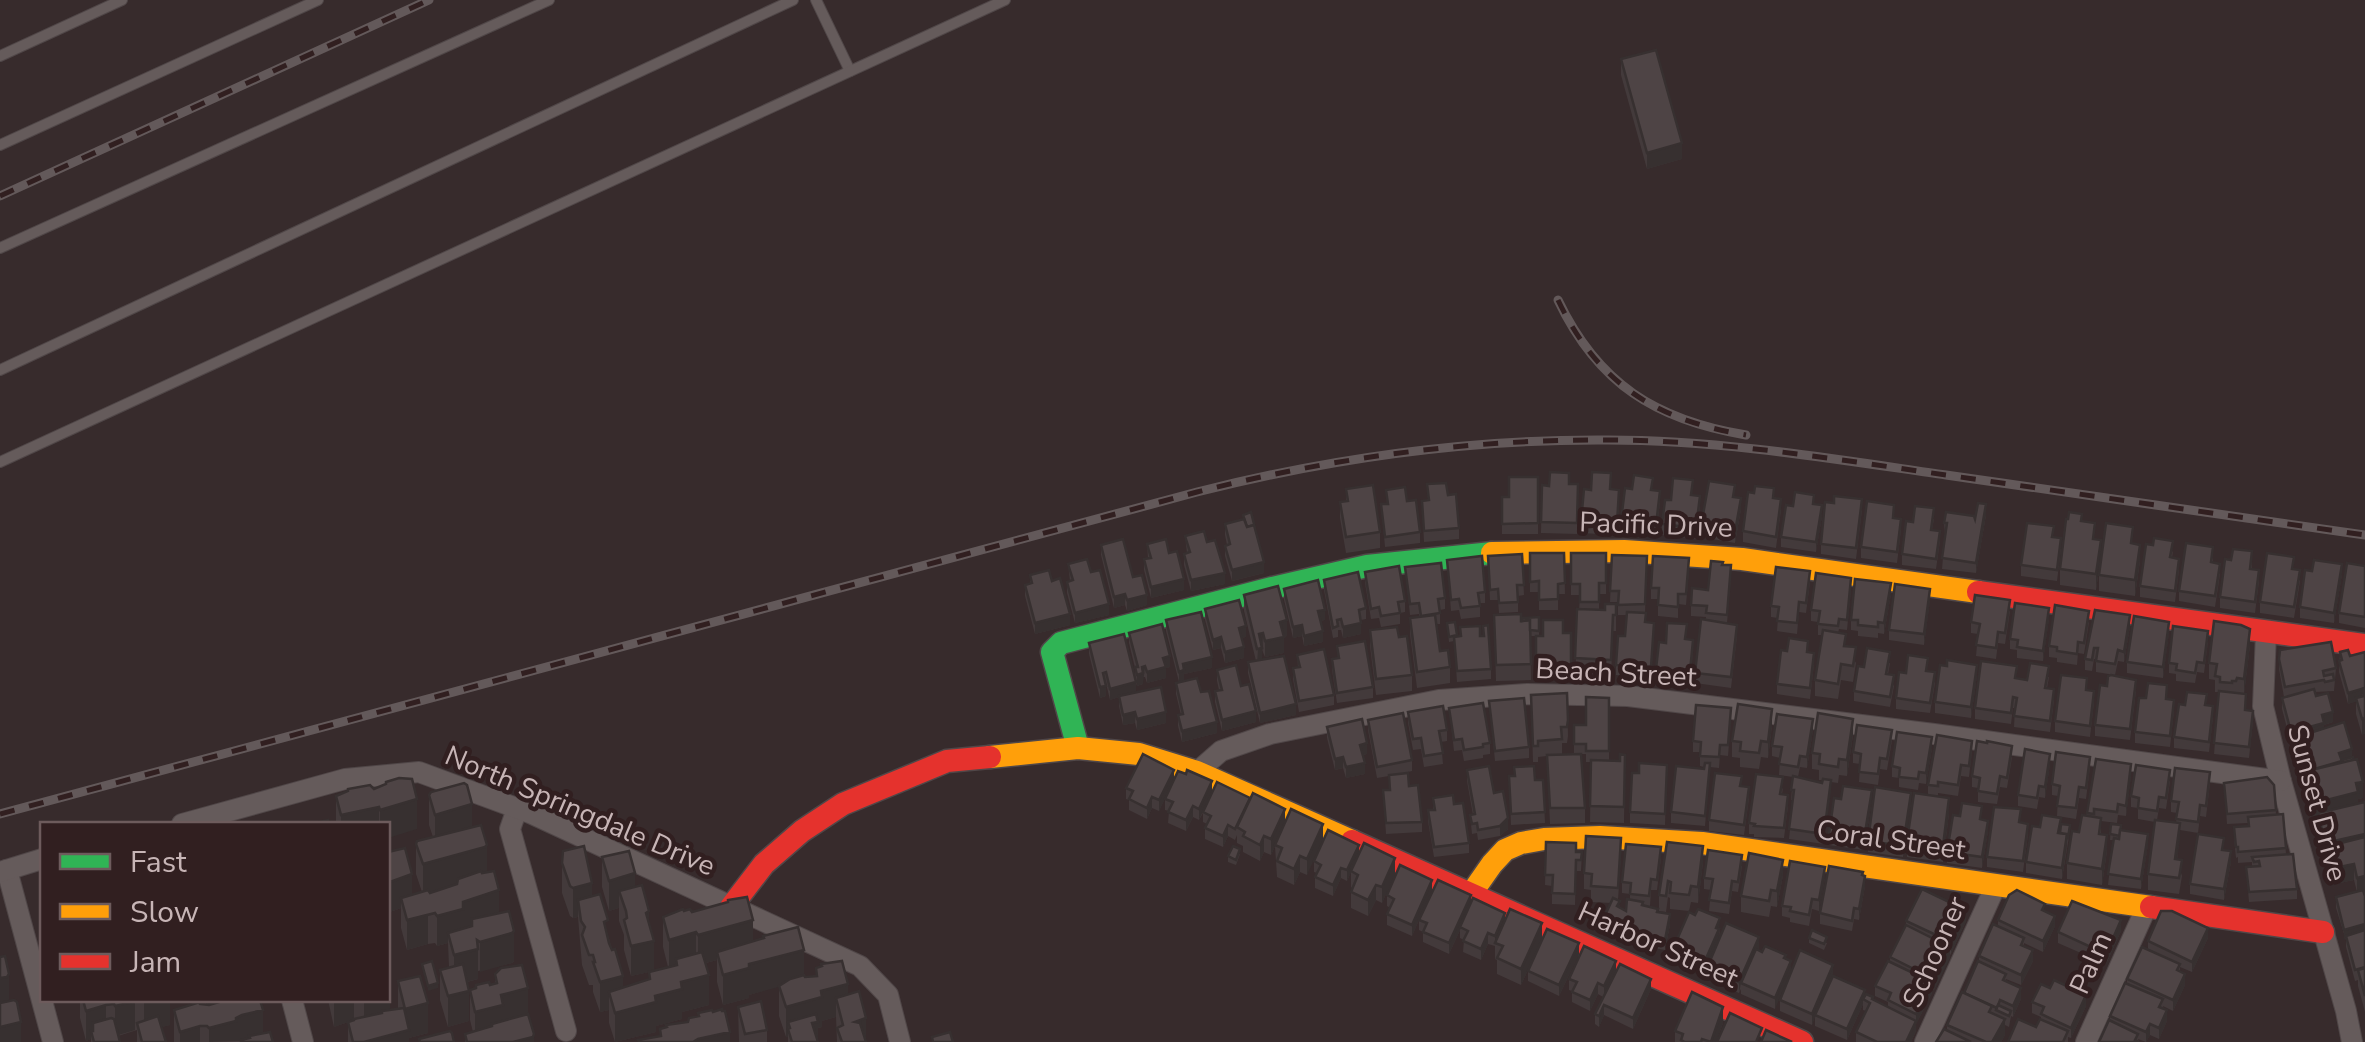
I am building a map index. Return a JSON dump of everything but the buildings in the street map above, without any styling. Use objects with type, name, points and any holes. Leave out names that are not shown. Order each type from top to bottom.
[{"type":"street","name":"Pacific Drive","points":[[1078,748],[1052,652],[1061,643],[1367,566],[1498,552],[1624,551],[1742,559],[2365,645]]},
{"type":"street","name":"Sunset Drive","points":[[2266,633],[2263,706],[2352,1042]]},
{"type":"street","name":"Beach Street","points":[[1197,772],[1221,751],[1270,734],[1439,700],[1527,694],[1628,696],[2280,781]]},
{"type":"street","name":"Harbor Street","points":[[731,906],[764,864],[802,831],[843,804],[947,761],[1078,748],[1139,754],[1197,772],[1802,1042]]},
{"type":"street","name":"North Springdale Drive","points":[[198,822],[245,816],[344,779],[420,772],[517,808],[860,966],[888,994],[900,1042]]},
{"type":"street","points":[[517,808],[510,829],[566,1032]]},
{"type":"street","name":"Coral Street","points":[[1471,894],[1503,850],[1529,842],[1620,838],[1702,843],[2323,932]]},
{"type":"street","points":[[40,861],[4,871],[40,997]]},
{"type":"street","name":"Schooner","points":[[1925,1042],[1996,885]]},
{"type":"street","name":"Palm","points":[[2086,1042],[2146,906]]},
{"type":"street","points":[[42,1002],[53,1042]]},
{"type":"street","points":[[293,1002],[303,1042]]},
{"type":"lane","points":[[0,56],[122,0]]},
{"type":"lane","points":[[0,145],[318,0]]},
{"type":"lane","points":[[0,248],[549,0]]},
{"type":"lane","points":[[0,370],[793,0]]},
{"type":"lane","points":[[816,0],[850,71]]},
{"type":"lane","points":[[0,462],[1005,0]]},
{"type":"railway","points":[[0,196],[429,0]]},
{"type":"railway","points":[[1558,300],[1592,354],[1633,393],[1684,419],[1746,435]]},
{"type":"railway","points":[[0,814],[1197,492],[1298,469],[1401,453],[1556,441],[1693,443],[1820,457],[2365,535]]},
{"type":"traffic: fast","points":[[1078,748],[1052,652],[1061,643],[1367,566],[1492,553]]},
{"type":"traffic: slow","points":[[1492,553],[1624,551],[1742,559],[1978,592]]},
{"type":"traffic: slow","points":[[990,757],[1078,748],[1139,754],[1197,772],[1352,841]]},
{"type":"traffic: slow","points":[[1471,894],[1505,850],[1544,839],[1600,837],[1702,843],[2151,907]]},
{"type":"traffic: jam","points":[[1978,592],[2365,645]]},
{"type":"traffic: jam","points":[[731,907],[764,864],[802,831],[843,804],[947,761],[990,757]]},
{"type":"traffic: jam","points":[[1352,841],[1802,1042]]},
{"type":"traffic: jam","points":[[2151,907],[2323,932]]}]
